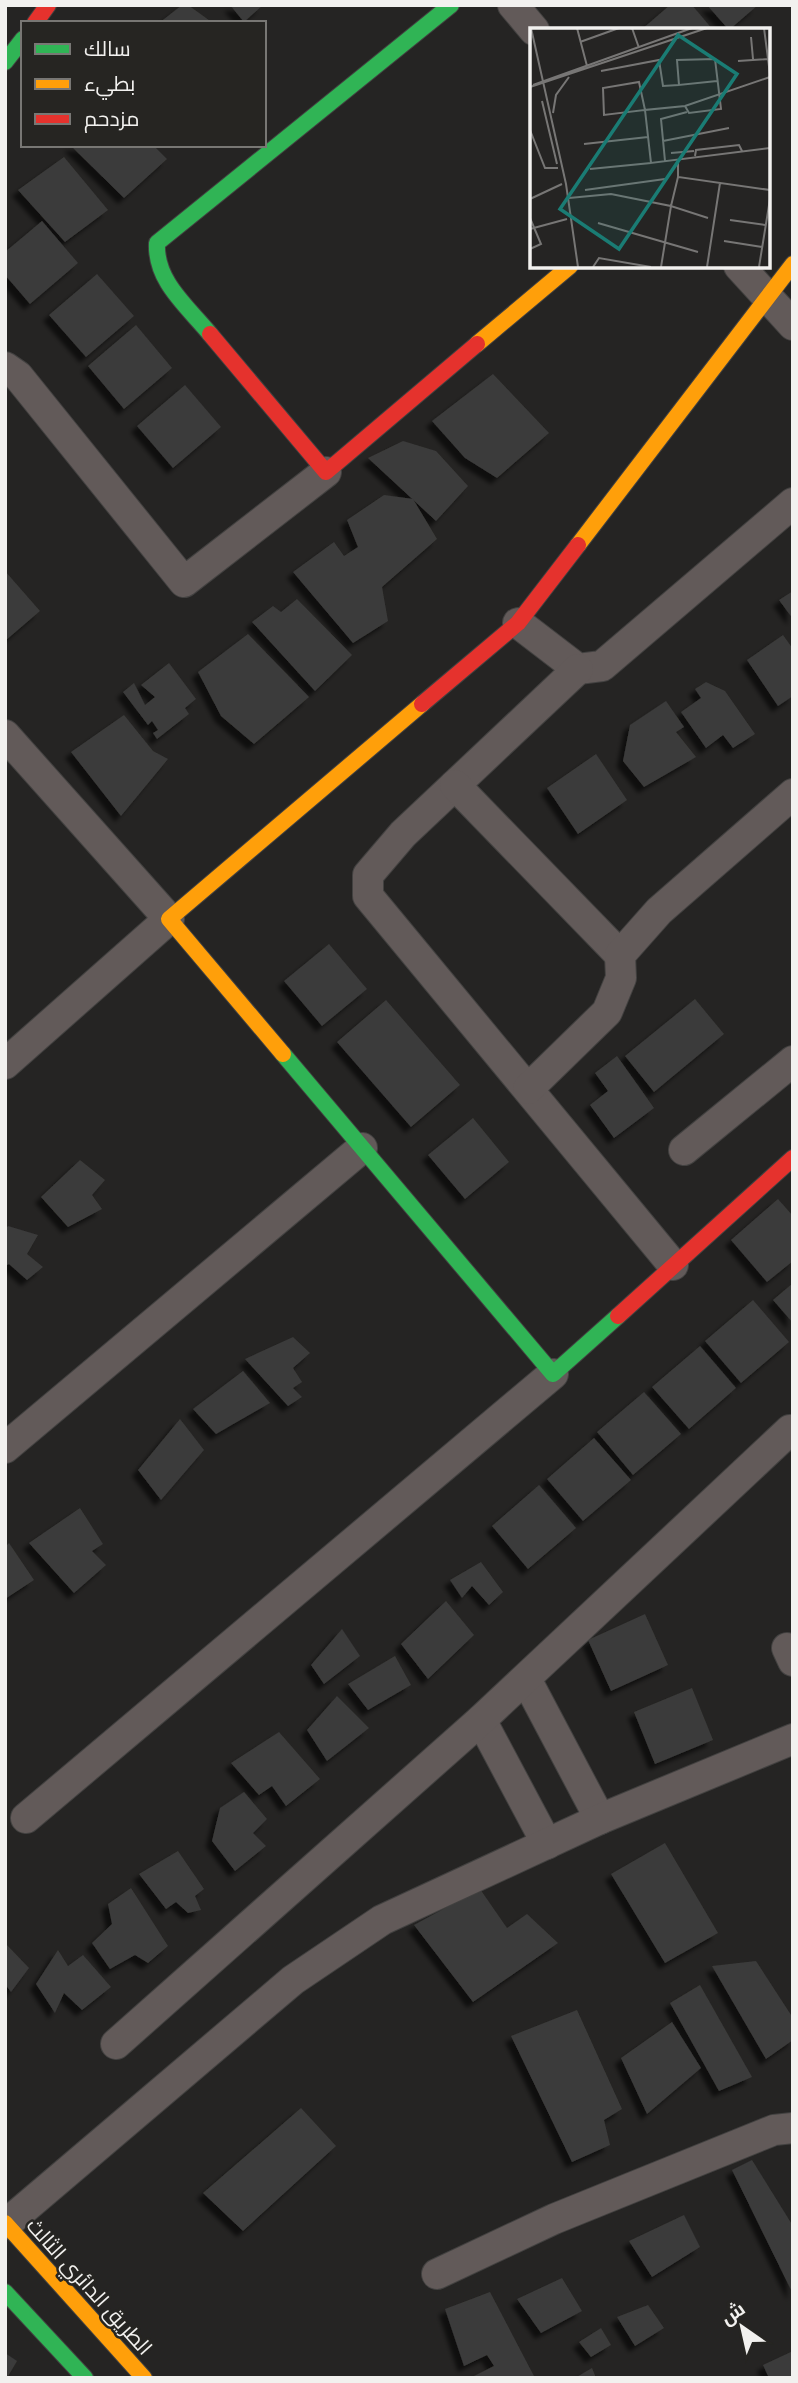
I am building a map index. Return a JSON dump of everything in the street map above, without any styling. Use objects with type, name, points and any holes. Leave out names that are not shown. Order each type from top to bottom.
[{"type":"main road","points":[[36,21],[48,5]]},
{"type":"main road","points":[[451,5],[157,243],[156,261],[164,279],[326,472],[568,268]]},
{"type":"main road","points":[[5,62],[21,42]]},
{"type":"main road","points":[[792,1161],[553,1374],[169,919],[518,623],[793,264]]},
{"type":"main road","name":"الطريق الدائري الثالث","points":[[6,2223],[144,2378]]},
{"type":"main road","points":[[5,2292],[85,2378]]},
{"type":"street","points":[[513,5],[532,28]]},
{"type":"street","points":[[741,268],[793,325]]},
{"type":"street","points":[[5,367],[18,376],[184,582],[326,472]]},
{"type":"street","points":[[673,1265],[368,896],[368,875],[403,834],[578,669],[602,666],[793,503]]},
{"type":"street","points":[[518,623],[578,669]]},
{"type":"street","points":[[5,735],[169,919],[5,1064]]},
{"type":"street","points":[[455,785],[620,955],[621,978],[607,1012],[528,1089]]},
{"type":"street","points":[[620,955],[659,911],[793,794]]},
{"type":"street","points":[[684,1150],[793,1061]]},
{"type":"street","points":[[5,1448],[362,1148]]},
{"type":"street","points":[[26,1818],[553,1374]]},
{"type":"street","points":[[116,2044],[481,1720],[790,1430]]},
{"type":"street","points":[[526,1679],[600,1819]]},
{"type":"street","points":[[481,1720],[547,1844]]},
{"type":"street","points":[[6,2223],[293,1980],[382,1920],[600,1819],[793,1739]]},
{"type":"street","points":[[437,2274],[554,2219],[774,2130],[793,2128]]},
{"type":"building","points":[[182,5],[188,5],[210,21],[162,21]]},
{"type":"building","points":[[230,5],[263,5],[245,21]]},
{"type":"building","points":[[670,5],[692,5],[711,28],[643,28]]},
{"type":"building","points":[[707,5],[758,5],[731,28],[727,28]]},
{"type":"building","points":[[72,147],[155,147],[167,159],[124,198]]},
{"type":"building","points":[[64,157],[108,210],[65,242],[18,190]]},
{"type":"building","points":[[42,221],[78,263],[30,304],[5,275],[5,252]]},
{"type":"building","points":[[97,274],[134,316],[86,357],[49,315]]},
{"type":"building","points":[[136,325],[172,368],[124,409],[88,366]]},
{"type":"building","points":[[493,374],[549,433],[497,478],[465,458],[432,421]]},
{"type":"building","points":[[185,385],[221,427],[173,468],[137,426]]},
{"type":"building","points":[[403,441],[436,451],[468,486],[436,521],[368,458]]},
{"type":"building","points":[[384,495],[413,499],[437,539],[382,587],[388,621],[353,643],[293,572],[334,542],[344,556],[358,547],[347,520]]},
{"type":"building","points":[[5,571],[40,611],[5,641]]},
{"type":"building","points":[[793,591],[793,619],[779,600]]},
{"type":"building","points":[[297,599],[352,655],[315,691],[252,622],[273,606],[281,612]]},
{"type":"building","points":[[248,634],[309,697],[254,744],[221,716],[198,672]]},
{"type":"building","points":[[783,635],[793,649],[793,696],[778,706],[747,660]]},
{"type":"building","points":[[169,663],[196,699],[185,708],[189,714],[157,739],[153,733],[158,730],[152,721],[148,725],[123,692],[134,683],[145,705],[155,697],[141,685]]},
{"type":"building","points":[[706,682],[725,691],[755,734],[733,748],[723,735],[706,748],[681,712],[701,698],[695,689]]},
{"type":"building","points":[[666,701],[684,727],[676,732],[696,757],[644,787],[623,761],[630,725]]},
{"type":"building","points":[[124,715],[153,751],[168,759],[121,816],[71,752]]},
{"type":"building","points":[[596,754],[627,800],[578,834],[547,788]]},
{"type":"building","points":[[329,944],[367,989],[322,1026],[284,981]]},
{"type":"building","points":[[695,999],[724,1034],[654,1092],[625,1056]]},
{"type":"building","points":[[386,1000],[460,1085],[411,1127],[337,1042]]},
{"type":"building","points":[[617,1056],[654,1108],[614,1138],[590,1105],[608,1091],[595,1073]]},
{"type":"building","points":[[473,1118],[509,1162],[465,1199],[428,1155]]},
{"type":"building","points":[[80,1160],[105,1180],[92,1195],[102,1209],[68,1227],[41,1197]]},
{"type":"building","points":[[778,1199],[793,1216],[793,1261],[767,1282],[731,1240]]},
{"type":"building","points":[[8,1226],[38,1235],[27,1254],[43,1267],[27,1280],[9,1264],[5,1266],[5,1229]]},
{"type":"building","points":[[793,1283],[793,1323],[773,1300]]},
{"type":"building","points":[[753,1300],[789,1342],[741,1383],[705,1341]]},
{"type":"building","points":[[293,1337],[310,1353],[293,1368],[302,1382],[293,1388],[302,1397],[288,1406],[245,1359]]},
{"type":"building","points":[[700,1346],[736,1388],[689,1429],[652,1387]]},
{"type":"building","points":[[243,1371],[270,1403],[216,1434],[193,1409]]},
{"type":"building","points":[[644,1392],[681,1434],[633,1475],[597,1432]]},
{"type":"building","points":[[180,1419],[204,1450],[161,1500],[138,1470]]},
{"type":"building","points":[[594,1438],[631,1480],[583,1521],[547,1479]]},
{"type":"building","points":[[539,1485],[576,1528],[528,1569],[492,1526]]},
{"type":"building","points":[[80,1508],[103,1544],[92,1551],[106,1565],[74,1593],[29,1543]]},
{"type":"building","points":[[9,1543],[34,1580],[5,1599],[5,1547]]},
{"type":"building","points":[[481,1562],[503,1592],[489,1605],[472,1586],[462,1598],[450,1580]]},
{"type":"building","points":[[446,1601],[474,1635],[428,1679],[401,1644]]},
{"type":"building","points":[[645,1614],[668,1665],[611,1691],[588,1640]]},
{"type":"building","points":[[342,1629],[360,1656],[324,1684],[311,1665]]},
{"type":"building","points":[[395,1656],[411,1685],[368,1710],[348,1684]]},
{"type":"building","points":[[692,1688],[713,1740],[655,1764],[634,1712]]},
{"type":"building","points":[[337,1696],[369,1728],[327,1761],[307,1730]]},
{"type":"building","points":[[279,1732],[320,1779],[286,1806],[272,1786],[259,1795],[231,1763]]},
{"type":"building","points":[[244,1792],[267,1819],[253,1833],[266,1846],[235,1871],[212,1841],[220,1808]]},
{"type":"building","points":[[665,1843],[718,1933],[665,1963],[611,1874]]},
{"type":"building","points":[[178,1851],[204,1889],[195,1896],[201,1910],[188,1913],[176,1902],[166,1909],[139,1874]]},
{"type":"building","points":[[131,1888],[168,1946],[148,1963],[135,1955],[110,1969],[92,1943],[112,1924],[108,1904]]},
{"type":"building","points":[[480,1889],[507,1928],[527,1914],[558,1943],[473,2002],[414,1925]]},
{"type":"building","points":[[5,1943],[29,1968],[11,1992],[5,1984]]},
{"type":"building","points":[[58,1950],[68,1966],[83,1955],[111,1987],[82,2010],[64,1993],[55,2013],[36,1984]]},
{"type":"building","points":[[756,1961],[793,2018],[793,2040],[766,2059],[712,1966]]},
{"type":"building","points":[[700,1985],[752,2077],[719,2091],[670,2003]]},
{"type":"building","points":[[577,2010],[622,2109],[604,2120],[610,2145],[572,2162],[511,2036]]},
{"type":"building","points":[[672,2022],[701,2068],[647,2114],[621,2058]]},
{"type":"building","points":[[301,2108],[336,2146],[243,2231],[203,2193]]},
{"type":"building","points":[[752,2160],[793,2226],[793,2294],[732,2170]]},
{"type":"building","points":[[684,2215],[700,2247],[652,2277],[629,2241]]},
{"type":"building","points":[[562,2278],[582,2311],[541,2333],[517,2299]]},
{"type":"building","points":[[490,2292],[535,2378],[470,2378],[494,2366],[487,2355],[464,2366],[445,2309]]},
{"type":"building","points":[[648,2305],[664,2328],[635,2346],[617,2317]]},
{"type":"building","points":[[601,2328],[611,2345],[591,2357],[579,2342]]},
{"type":"building","points":[[793,2351],[793,2378],[769,2378],[763,2365]]},
{"type":"building","points":[[5,2353],[17,2361],[7,2378],[5,2378]]},
{"type":"building","points":[[592,2368],[596,2378],[575,2378]]},
{"type":"traffic: fast","points":[[210,334],[167,281],[161,269],[157,243],[451,5]]},
{"type":"traffic: fast","points":[[5,62],[21,42]]},
{"type":"traffic: fast","points":[[283,1054],[553,1374],[618,1316]]},
{"type":"traffic: fast","points":[[5,2292],[85,2378]]},
{"type":"traffic: slow","points":[[578,545],[793,264]]},
{"type":"traffic: slow","points":[[477,344],[568,268]]},
{"type":"traffic: slow","points":[[283,1054],[169,919],[422,704]]},
{"type":"traffic: slow","points":[[5,2223],[144,2378]]},
{"type":"traffic: jam","points":[[36,21],[48,5]]},
{"type":"traffic: jam","points":[[210,334],[326,472],[477,344]]},
{"type":"traffic: jam","points":[[422,704],[518,623],[578,545]]},
{"type":"traffic: jam","points":[[618,1316],[793,1158]]}]
